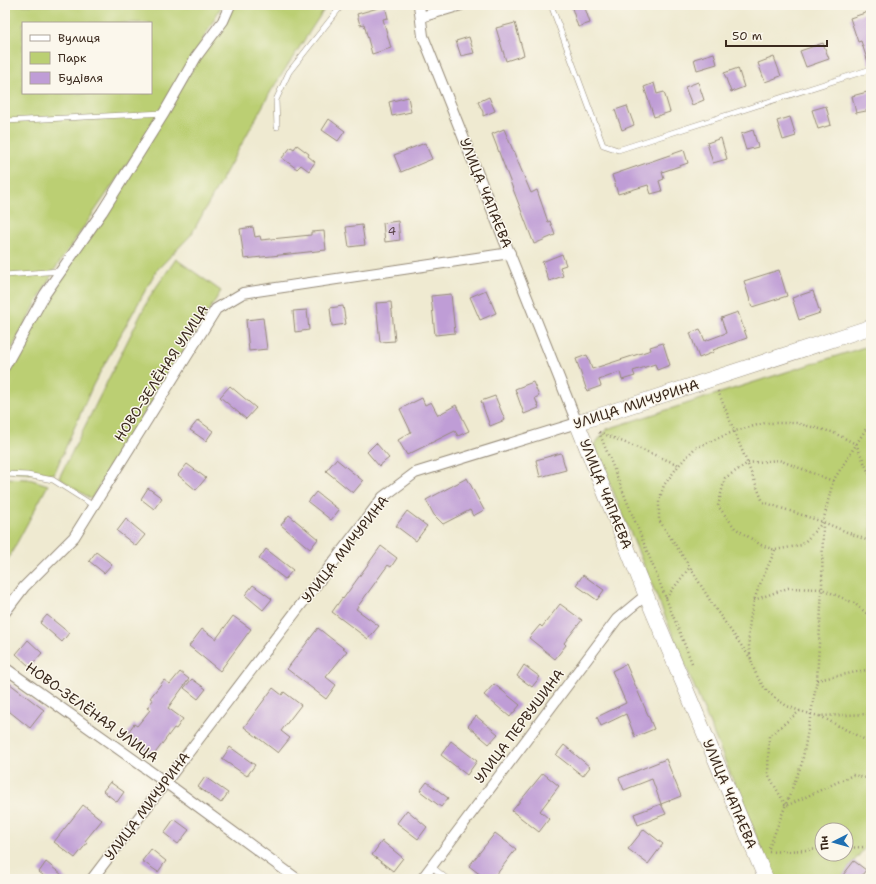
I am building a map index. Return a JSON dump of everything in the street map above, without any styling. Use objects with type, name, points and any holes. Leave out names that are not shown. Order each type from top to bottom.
[{"type":"main road","name":"УЛИЦА МИЧУРИНА","points":[[577,423],[871,327]]},
{"type":"main road","name":"УЛИЦА ЧАПАЕВА","points":[[577,423],[646,596],[766,879]]},
{"type":"street","points":[[5,366],[44,294],[102,212],[164,113],[196,57],[223,21],[230,5]]},
{"type":"street","name":"УЛИЦА ЧАПАЕВА","points":[[419,5],[422,16],[423,36],[577,423]]},
{"type":"street","points":[[422,16],[461,5]]},
{"type":"street","name":"НОВО-ЗЕЛЁНАЯ УЛИЦА","points":[[5,612],[24,587],[74,537],[216,309],[242,293],[510,252]]},
{"type":"street","name":"УЛИЦА МИЧУРИНА","points":[[92,879],[383,497],[415,473],[577,423]]},
{"type":"street","name":"УЛИЦА ПЕРВУШИНА","points":[[422,879],[617,619],[646,596]]},
{"type":"street","name":"НОВО-ЗЕЛЁНАЯ УЛИЦА","points":[[5,668],[165,782],[297,879]]},
{"type":"lane","points":[[276,127],[276,100],[289,72],[342,5]]},
{"type":"lane","points":[[551,5],[603,145],[618,150],[871,69]]},
{"type":"lane","points":[[5,121],[164,113]]},
{"type":"lane","points":[[5,275],[60,271]]},
{"type":"lane","points":[[5,474],[27,475],[53,480],[94,506]]},
{"type":"lane","points":[[431,866],[447,879]]},
{"type":"path","points":[[713,378],[763,502],[822,522],[871,542]]},
{"type":"path","points":[[767,852],[802,763],[818,680],[822,589],[822,522],[833,481],[871,421]]},
{"type":"path","points":[[751,659],[714,607],[659,520],[658,501],[664,485],[679,465],[696,448],[735,431],[765,423],[796,423],[832,432],[856,444],[871,478]]},
{"type":"path","points":[[679,465],[599,432],[692,664]]},
{"type":"path","points":[[822,522],[802,545],[775,550],[761,545],[735,528],[718,506],[724,478],[748,463],[779,460],[833,481]]},
{"type":"path","points":[[775,550],[754,600],[748,636],[752,665],[761,684],[771,695],[788,707],[819,716],[871,743]]},
{"type":"path","points":[[666,598],[690,567]]},
{"type":"path","points":[[754,600],[788,588],[822,589],[854,603],[871,618]]},
{"type":"path","points":[[818,680],[871,669]]},
{"type":"path","points":[[786,806],[768,774],[769,736],[800,711]]},
{"type":"path","points":[[819,716],[871,714]]},
{"type":"path","points":[[786,806],[853,775],[871,779]]},
{"type":"path","points":[[764,844],[770,859]]},
{"type":"path","points":[[854,848],[865,847]]},
{"type":"path","points":[[767,852],[814,849]]},
{"type":"green space","points":[[5,5],[222,5],[162,113],[55,269],[5,361]]},
{"type":"green space","points":[[233,5],[327,5],[271,91],[191,235],[156,271],[93,385],[54,474],[5,471],[5,376],[50,294]]},
{"type":"green space","points":[[176,259],[221,291],[91,499],[59,478],[150,296]]},
{"type":"green space","points":[[871,345],[871,840],[854,861],[854,822],[814,822],[814,862],[854,862],[840,879],[774,879],[594,445],[607,429]]},
{"type":"green space","points":[[5,478],[29,479],[48,485],[5,565]]},
{"type":"building","points":[[571,5],[584,5],[590,23],[578,27]]},
{"type":"building","points":[[385,6],[388,18],[383,19],[391,48],[372,54],[364,24],[360,25],[357,14]]},
{"type":"building","points":[[871,11],[871,65],[869,65],[861,41],[858,42],[850,18]]},
{"type":"building","points":[[515,23],[524,55],[506,61],[496,28]]},
{"type":"building","points":[[469,37],[474,53],[461,56],[456,41]]},
{"type":"building","points":[[823,43],[829,59],[806,67],[800,51]]},
{"type":"building","points":[[714,53],[717,64],[697,70],[694,59]]},
{"type":"building","points":[[774,57],[781,76],[765,82],[758,63]]},
{"type":"building","points":[[738,68],[744,87],[731,92],[724,73]]},
{"type":"building","points":[[698,82],[704,100],[692,105],[685,87]]},
{"type":"building","points":[[654,83],[657,94],[664,92],[670,112],[654,117],[644,87]]},
{"type":"building","points":[[871,91],[871,110],[856,113],[852,96]]},
{"type":"building","points":[[408,97],[411,112],[392,116],[389,102]]},
{"type":"building","points":[[489,97],[495,111],[483,116],[483,112],[478,102]]},
{"type":"building","points":[[627,106],[634,125],[622,130],[615,110]]},
{"type":"building","points":[[826,106],[831,125],[818,129],[812,110]]},
{"type":"building","points":[[790,117],[796,136],[783,140],[777,121]]},
{"type":"building","points":[[329,119],[345,131],[338,141],[322,130]]},
{"type":"building","points":[[504,129],[531,193],[537,190],[548,222],[550,221],[555,235],[534,244],[492,134]]},
{"type":"building","points":[[753,130],[758,147],[746,150],[741,134]]},
{"type":"building","points":[[721,138],[727,159],[713,163],[707,143]]},
{"type":"building","points":[[425,143],[432,159],[401,172],[394,155]]},
{"type":"building","points":[[297,145],[309,154],[308,156],[315,162],[309,171],[301,165],[297,169],[282,158],[291,147],[294,149]]},
{"type":"building","points":[[684,150],[688,163],[662,172],[664,179],[659,181],[662,191],[651,194],[648,185],[618,194],[612,175]]},
{"type":"building","points":[[398,221],[400,240],[385,242],[383,223]]},
{"type":"building","points":[[362,225],[365,245],[349,247],[346,227]]},
{"type":"building","points":[[253,227],[255,237],[260,236],[261,240],[311,235],[311,232],[324,231],[326,250],[244,259],[240,229]]},
{"type":"building","points":[[562,254],[566,265],[560,267],[563,276],[549,281],[542,262]]},
{"type":"building","points":[[779,270],[787,296],[752,307],[744,281]]},
{"type":"building","points":[[486,290],[496,313],[480,320],[470,297]]},
{"type":"building","points":[[813,291],[820,313],[799,320],[792,298]]},
{"type":"building","points":[[451,294],[455,333],[435,335],[431,296]]},
{"type":"building","points":[[391,302],[395,341],[380,342],[376,303]]},
{"type":"building","points":[[343,306],[346,324],[332,326],[330,308]]},
{"type":"building","points":[[307,310],[309,330],[295,332],[293,311]]},
{"type":"building","points":[[738,312],[747,338],[713,350],[714,352],[699,358],[690,333],[700,329],[705,341],[726,333],[721,318]]},
{"type":"building","points":[[263,318],[267,349],[249,351],[246,320]]},
{"type":"building","points":[[663,343],[670,365],[657,370],[655,364],[633,371],[635,376],[622,380],[620,372],[599,380],[601,386],[587,391],[576,359],[587,355],[592,369],[651,350],[650,347]]},
{"type":"building","points":[[533,382],[539,396],[535,398],[539,408],[524,414],[515,389]]},
{"type":"building","points":[[230,386],[256,408],[246,419],[220,397]]},
{"type":"building","points":[[495,396],[505,420],[490,426],[481,401]]},
{"type":"building","points":[[422,398],[425,405],[431,402],[438,415],[456,405],[469,431],[458,436],[455,431],[407,455],[398,440],[411,432],[400,409]]},
{"type":"building","points":[[198,420],[213,431],[206,441],[190,430]]},
{"type":"building","points":[[376,443],[389,458],[379,466],[367,452]]},
{"type":"building","points":[[561,453],[566,470],[540,477],[536,460]]},
{"type":"building","points":[[336,459],[363,481],[353,493],[326,471]]},
{"type":"building","points":[[187,464],[206,478],[196,490],[178,475]]},
{"type":"building","points":[[467,478],[484,510],[473,516],[470,510],[443,524],[434,515],[426,500]]},
{"type":"building","points":[[148,488],[162,498],[154,509],[141,499]]},
{"type":"building","points":[[316,492],[339,510],[331,520],[308,502]]},
{"type":"building","points":[[407,511],[427,526],[416,541],[396,526]]},
{"type":"building","points":[[289,515],[318,539],[310,549],[281,525]]},
{"type":"building","points":[[126,519],[145,535],[136,546],[117,531]]},
{"type":"building","points":[[381,546],[397,558],[391,567],[388,565],[356,609],[379,626],[368,639],[332,612]]},
{"type":"building","points":[[266,549],[293,570],[285,579],[259,559]]},
{"type":"building","points":[[96,552],[112,564],[104,573],[89,561]]},
{"type":"building","points":[[583,575],[604,590],[597,600],[576,585]]},
{"type":"building","points":[[253,585],[272,599],[263,610],[245,595]]},
{"type":"building","points":[[560,604],[582,620],[564,643],[566,645],[555,659],[529,638],[540,625],[542,627]]},
{"type":"building","points":[[47,615],[69,633],[62,642],[40,623]]},
{"type":"building","points":[[233,616],[251,629],[220,671],[189,646],[202,629],[216,639]]},
{"type":"building","points":[[318,628],[347,651],[326,677],[336,685],[326,699],[287,669]]},
{"type":"building","points":[[28,640],[42,653],[30,667],[16,654]]},
{"type":"building","points":[[626,664],[654,729],[635,737],[626,714],[601,726],[597,717],[626,703],[612,671]]},
{"type":"building","points":[[524,665],[540,677],[532,687],[517,676]]},
{"type":"building","points":[[180,672],[189,679],[168,708],[183,719],[176,729],[174,728],[153,756],[126,735],[134,724],[137,726],[150,710],[147,708],[153,700],[150,698],[164,680],[170,684]]},
{"type":"building","points":[[192,679],[206,689],[198,699],[184,688]]},
{"type":"building","points":[[5,680],[44,710],[30,728],[5,708]]},
{"type":"building","points":[[494,684],[520,705],[510,717],[484,695]]},
{"type":"building","points":[[273,688],[282,695],[284,692],[301,705],[281,731],[290,738],[278,753],[244,727]]},
{"type":"building","points":[[476,716],[498,734],[489,744],[468,726]]},
{"type":"building","points":[[451,741],[477,761],[467,775],[441,755]]},
{"type":"building","points":[[564,745],[590,767],[583,776],[556,755]]},
{"type":"building","points":[[230,747],[255,765],[247,776],[222,759]]},
{"type":"building","points":[[666,759],[681,796],[661,804],[652,779],[624,790],[619,778]]},
{"type":"building","points":[[543,773],[559,786],[540,811],[549,819],[539,832],[512,811]]},
{"type":"building","points":[[205,777],[228,793],[221,803],[198,787]]},
{"type":"building","points":[[110,782],[124,792],[117,802],[103,791]]},
{"type":"building","points":[[427,782],[448,798],[441,807],[420,791]]},
{"type":"building","points":[[661,804],[666,814],[638,825],[634,814]]},
{"type":"building","points":[[83,805],[102,820],[85,841],[87,843],[75,858],[54,842]]},
{"type":"building","points":[[407,810],[427,827],[418,839],[397,823]]},
{"type":"building","points":[[174,819],[189,830],[178,844],[164,833]]},
{"type":"building","points":[[644,829],[663,844],[648,864],[628,849]]},
{"type":"building","points":[[495,833],[516,849],[493,879],[486,879],[469,866]]},
{"type":"building","points":[[382,841],[403,858],[393,871],[372,855]]},
{"type":"building","points":[[151,849],[166,861],[158,872],[142,861]]},
{"type":"building","points":[[854,861],[866,870],[859,879],[840,879]]},
{"type":"building","points":[[46,862],[67,879],[48,879],[39,872]]}]
